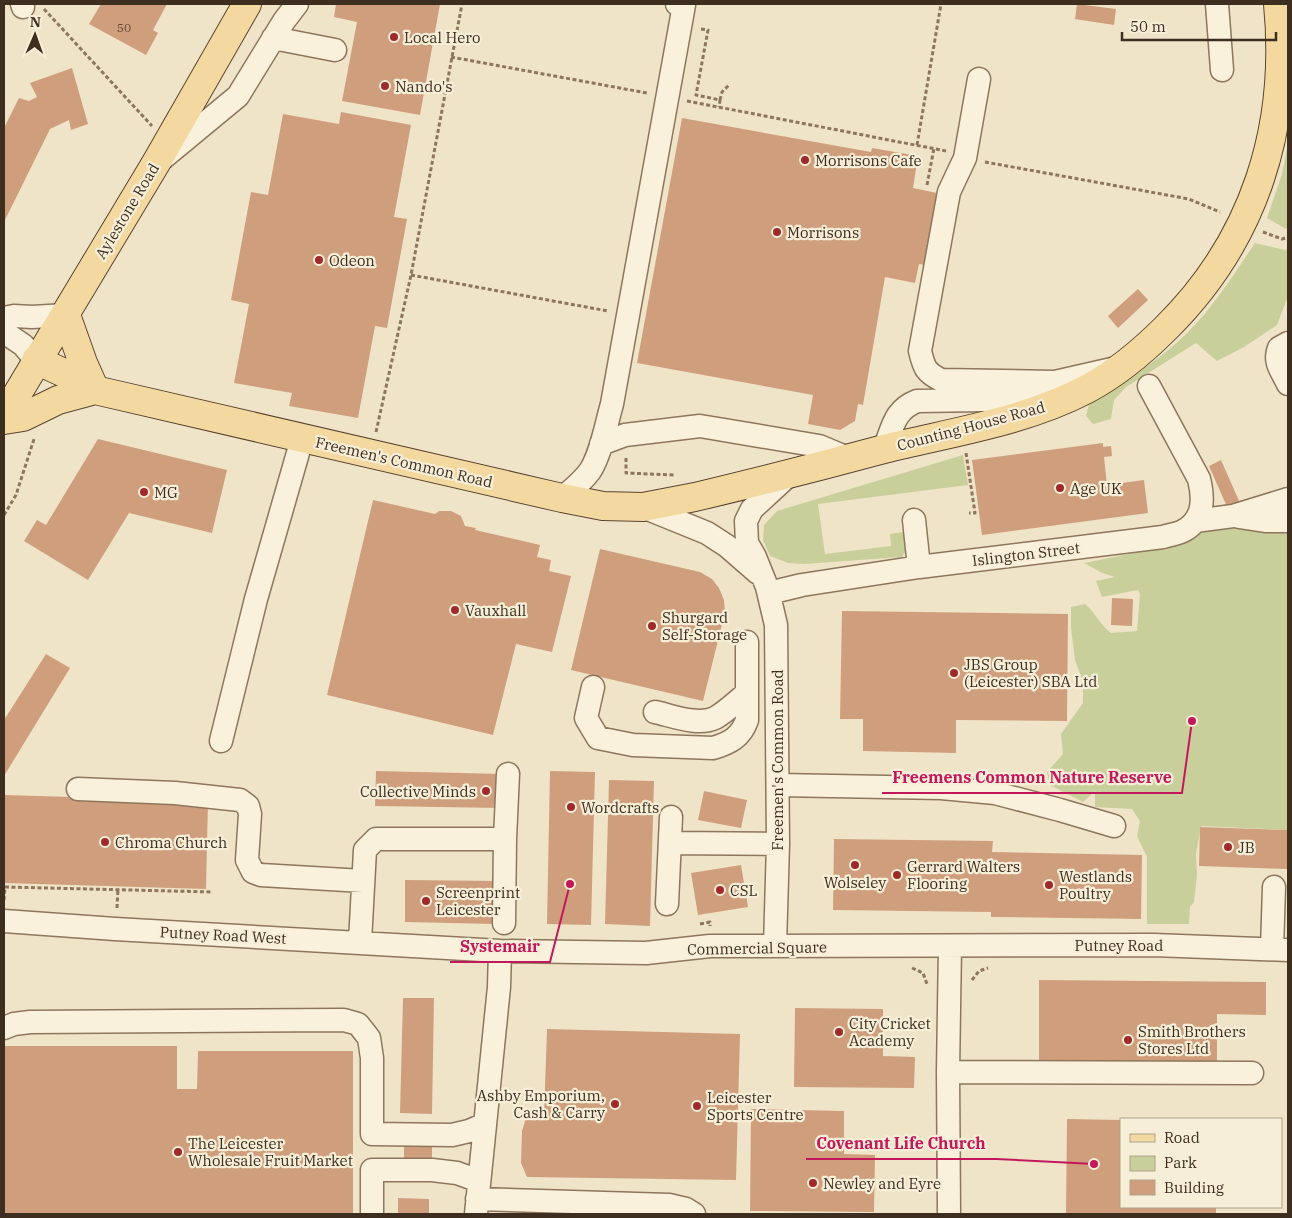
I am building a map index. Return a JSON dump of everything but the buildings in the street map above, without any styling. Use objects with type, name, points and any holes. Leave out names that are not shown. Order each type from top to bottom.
[{"type":"main road","name":"Aylestone Road","points":[[4,416],[162,153],[247,4]]},
{"type":"main road","name":"Counting House Road","points":[[643,507],[694,497],[1015,418],[1068,398],[1125,366],[1176,318],[1203,287],[1227,252],[1250,207],[1268,156],[1278,102],[1280,62],[1278,4]]},
{"type":"main road","points":[[4,420],[23,416],[58,400],[96,390],[66,315]]},
{"type":"main road","points":[[36,360],[42,407]]},
{"type":"main road","name":"Freemen's Common Road","points":[[36,360],[96,390],[562,498],[603,506],[643,507]]},
{"type":"street","points":[[562,498],[577,487],[591,470],[601,444],[612,404],[684,5],[677,4]]},
{"type":"street","points":[[1202,4],[1203,24],[1220,44]]},
{"type":"street","points":[[1217,4],[1222,70]]},
{"type":"street","points":[[1220,44],[1233,22],[1232,4]]},
{"type":"street","points":[[162,153],[238,96],[285,16],[335,50]]},
{"type":"street","points":[[979,80],[965,158],[949,192],[920,351],[924,367],[931,375],[941,380],[1055,382],[1125,366]]},
{"type":"street","points":[[4,318],[14,316],[66,315]]},
{"type":"street","points":[[4,332],[23,345],[36,360]]},
{"type":"street","points":[[1288,343],[1278,348],[1275,356],[1277,364],[1288,384]]},
{"type":"street","points":[[1149,386],[1181,442],[1199,479],[1203,493],[1202,508],[1195,521]]},
{"type":"street","points":[[884,449],[899,414],[906,406],[918,401],[1068,398]]},
{"type":"street","points":[[601,444],[625,435],[700,426],[819,446],[850,459]]},
{"type":"street","points":[[221,741],[256,599],[302,439]]},
{"type":"street","name":"Freemen's Common Road","points":[[775,946],[778,844],[776,625],[766,585],[748,543],[746,521],[752,509],[790,474]]},
{"type":"street","points":[[1195,521],[1233,516],[1288,499]]},
{"type":"street","name":"Freemen's Common Road","points":[[643,507],[707,533],[727,546],[766,585]]},
{"type":"street","points":[[1233,516],[1265,521],[1288,521]]},
{"type":"street","points":[[914,520],[919,567]]},
{"type":"street","name":"Islington Street","points":[[766,585],[802,585],[919,567],[1163,537],[1183,531],[1195,521]]},
{"type":"street","points":[[593,687],[586,718],[598,738],[633,745],[713,748],[726,744],[743,731],[747,720],[747,642]]},
{"type":"street","points":[[656,712],[690,720],[707,720],[715,717],[747,689],[776,685]]},
{"type":"street","points":[[504,923],[508,774]]},
{"type":"street","points":[[778,785],[941,788],[996,793],[1114,826]]},
{"type":"street","points":[[78,789],[175,793],[240,800],[248,806],[250,814],[248,860],[253,872],[261,875],[363,881]]},
{"type":"street","points":[[667,904],[671,817]]},
{"type":"street","points":[[360,942],[365,850],[376,839],[505,840]]},
{"type":"street","points":[[670,843],[778,844]]},
{"type":"street","points":[[1274,887],[1281,909],[1280,949]]},
{"type":"street","name":"Putney Road West","points":[[4,921],[442,948]]},
{"type":"street","name":"Putney Road","points":[[950,946],[1154,944],[1280,949]]},
{"type":"street","name":"Commercial Square","points":[[442,948],[646,952],[710,946],[950,946]]},
{"type":"street","points":[[949,1214],[948,1072],[950,946]]},
{"type":"street","points":[[477,1198],[500,950]]},
{"type":"street","points":[[4,1028],[14,1024],[40,1022],[344,1020],[358,1024],[369,1038],[372,1058],[372,1214]]},
{"type":"street","points":[[948,1072],[1252,1073]]},
{"type":"street","points":[[372,1134],[452,1135],[469,1131],[485,1124]]},
{"type":"street","points":[[372,1170],[432,1170],[457,1173],[477,1198],[669,1205],[686,1209],[694,1214]]},
{"type":"path","points":[[370,454],[411,275],[462,4]]},
{"type":"path","points":[[918,145],[941,4]]},
{"type":"path","points":[[23,5],[42,7],[162,153]]},
{"type":"path","points":[[700,28],[708,30],[696,95],[720,100]]},
{"type":"path","points":[[451,57],[667,96],[719,108],[944,150],[951,156],[1189,199],[1223,213]]},
{"type":"path","points":[[719,108],[722,92],[730,84]]},
{"type":"path","points":[[1250,207],[1263,212],[1254,229],[1282,239],[1288,237]]},
{"type":"path","points":[[411,275],[629,314]]},
{"type":"path","points":[[961,432],[974,492],[975,513],[968,513]]},
{"type":"path","points":[[4,515],[16,494],[33,440]]},
{"type":"path","points":[[4,900],[5,887],[213,892]]},
{"type":"path","points":[[117,909],[118,889]]},
{"type":"green space","points":[[1288,144],[1288,226],[1286,229],[1267,218],[1282,174]]},
{"type":"green space","points":[[1255,243],[1285,250],[1288,248],[1288,296],[1277,325],[1244,347],[1217,361],[1196,343],[1126,387],[1114,400],[1111,419],[1093,424],[1086,416],[1089,404],[1151,364],[1185,335],[1214,302]]},
{"type":"green space","points":[[963,455],[968,485],[818,504],[825,554],[891,546],[890,534],[903,532],[908,547],[902,557],[804,564],[788,563],[770,556],[763,540],[764,525],[777,511]]},
{"type":"green space","points":[[1288,526],[1288,830],[1201,826],[1196,854],[1197,875],[1194,902],[1190,907],[1189,924],[1147,924],[1147,857],[1137,836],[1140,821],[1132,809],[1095,807],[1095,791],[1083,802],[1050,785],[1047,772],[1063,754],[1061,734],[1083,703],[1083,682],[1075,660],[1071,628],[1071,607],[1085,604],[1111,633],[1137,631],[1140,594],[1138,590],[1102,597],[1096,581],[1115,577],[1102,573],[1084,563],[1179,544],[1203,527],[1250,530]]},
{"type":"place","name":"Local Hero","points":[[394,37]]},
{"type":"place","name":"Nando's","points":[[385,86]]},
{"type":"place","name":"Morrisons Cafe","points":[[805,160]]},
{"type":"place","name":"Morrisons","points":[[777,232]]},
{"type":"place","name":"Odeon","points":[[319,260]]},
{"type":"place","name":"Age UK","points":[[1060,488]]},
{"type":"place","name":"MG","points":[[144,492]]},
{"type":"place","name":"Vauxhall","points":[[455,610]]},
{"type":"place","name":"Shurgard Self-Storage","points":[[652,626]]},
{"type":"place","name":"JBS Group (Leicester) SBA Ltd","points":[[954,673]]},
{"type":"place","name":"Freemens Common Nature Reserve","points":[[1192,721]]},
{"type":"place","name":"Collective Minds","points":[[486,791]]},
{"type":"place","name":"Wordcrafts","points":[[571,807]]},
{"type":"place","name":"Chroma Church","points":[[105,842]]},
{"type":"place","name":"JB","points":[[1228,847]]},
{"type":"place","name":"Wolseley","points":[[855,865]]},
{"type":"place","name":"Gerrard Walters Flooring","points":[[897,875]]},
{"type":"place","name":"Systemair","points":[[570,884]]},
{"type":"place","name":"Westlands Poultry","points":[[1049,885]]},
{"type":"place","name":"CSL","points":[[720,890]]},
{"type":"place","name":"Screenprint Leicester","points":[[426,901]]},
{"type":"place","name":"City Cricket Academy","points":[[839,1032]]},
{"type":"place","name":"Smith Brothers Stores Ltd","points":[[1128,1040]]},
{"type":"place","name":"Ashby Emporium, Cash & Carry","points":[[615,1104]]},
{"type":"place","name":"Leicester Sports Centre","points":[[697,1106]]},
{"type":"place","name":"The Leicester Wholesale Fruit Market","points":[[178,1152]]},
{"type":"place","name":"Covenant Life Church","points":[[1094,1164]]},
{"type":"place","name":"Newley and Eyre","points":[[813,1183]]}]
